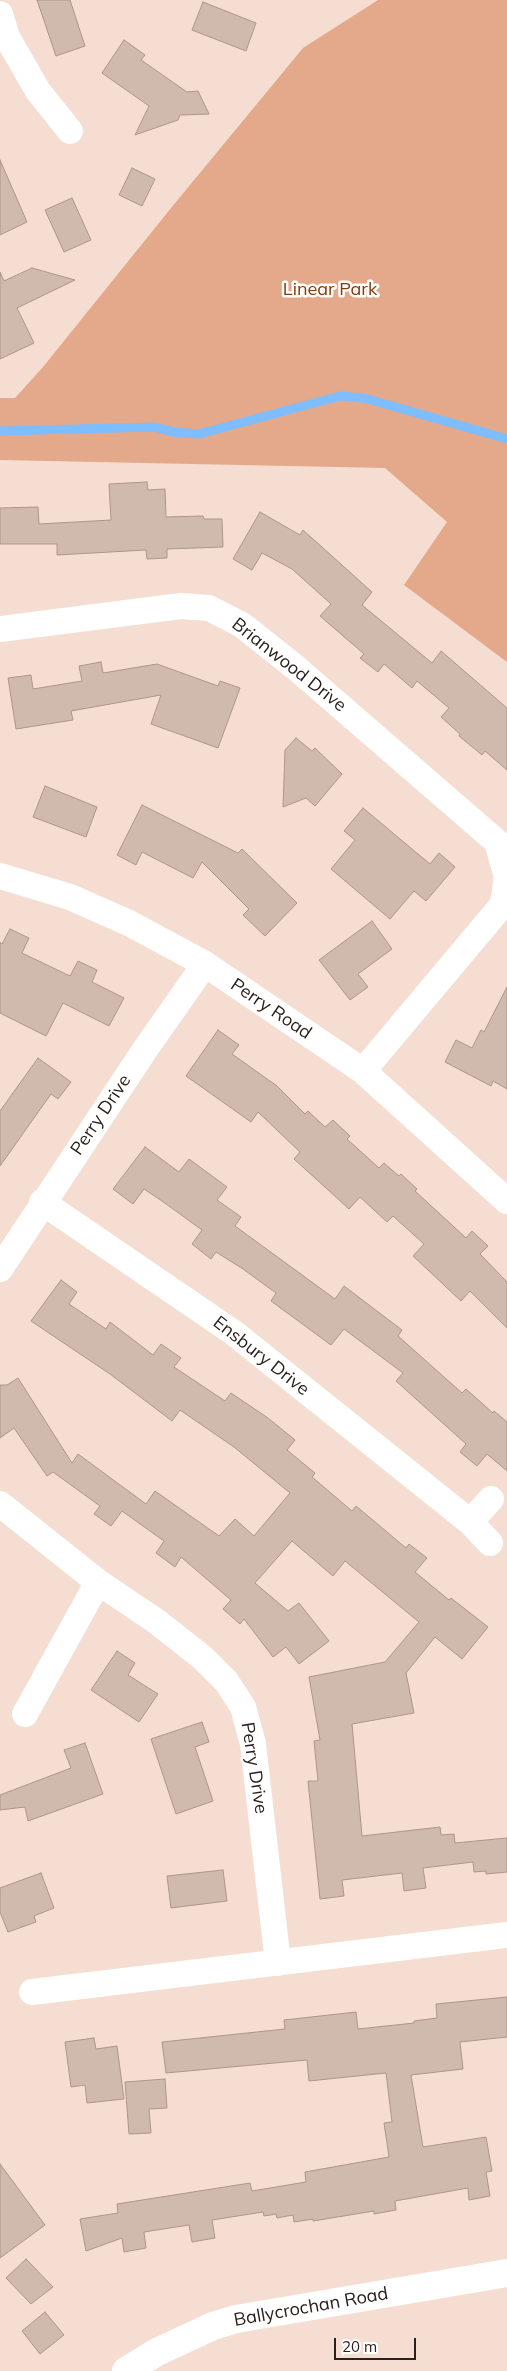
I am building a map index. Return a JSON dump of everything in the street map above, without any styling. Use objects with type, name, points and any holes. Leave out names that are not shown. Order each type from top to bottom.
[{"type":"street","points":[[0,14],[7,37],[38,91],[70,131]]},
{"type":"street","name":"Brianwood Drive","points":[[0,629],[182,606],[209,608],[242,625],[295,667],[497,842],[507,877],[503,904],[363,1071]]},
{"type":"street","name":"Perry Road","points":[[0,876],[70,897],[129,923],[206,964],[363,1071],[507,1201]]},
{"type":"street","name":"Perry Drive","points":[[0,1269],[42,1202],[144,1051],[206,964]]},
{"type":"street","name":"Ensbury Drive","points":[[42,1202],[234,1333],[470,1522],[490,1543]]},
{"type":"street","points":[[470,1522],[491,1499]]},
{"type":"street","name":"Perry Drive","points":[[0,1504],[98,1582],[156,1621],[203,1658],[226,1681],[243,1707],[253,1744],[278,1963]]},
{"type":"street","points":[[25,1714],[98,1582]]},
{"type":"street","points":[[32,1992],[507,1935]]},
{"type":"street","name":"Ballycrochan Road","points":[[126,2371],[181,2340],[213,2326],[236,2319],[507,2273]]},
{"type":"green space","name":"Linear Park","points":[[378,0],[507,0],[507,662],[404,585],[447,522],[385,468],[0,460],[0,398],[15,398],[43,367],[303,48]]},
{"type":"building","points":[[37,0],[70,0],[85,46],[56,56]]},
{"type":"building","points":[[203,2],[256,23],[246,51],[192,30]]},
{"type":"building","points":[[124,40],[145,55],[141,60],[187,92],[198,91],[209,114],[180,115],[178,120],[135,135],[149,106],[102,73]]},
{"type":"building","points":[[0,160],[27,222],[0,235]]},
{"type":"building","points":[[132,168],[155,179],[142,206],[119,195]]},
{"type":"building","points":[[72,198],[91,240],[64,252],[45,210]]},
{"type":"building","points":[[32,268],[75,280],[17,308],[34,343],[0,359],[0,272],[4,281]]},
{"type":"building","points":[[147,482],[148,490],[165,489],[166,517],[203,516],[204,519],[222,519],[223,547],[167,549],[167,558],[147,559],[146,550],[57,555],[57,544],[0,544],[0,508],[38,507],[39,524],[111,520],[109,484]]},
{"type":"building","points":[[260,512],[300,535],[303,530],[372,592],[362,605],[432,663],[441,651],[507,708],[507,770],[485,751],[482,755],[459,736],[460,734],[441,717],[449,708],[417,681],[412,688],[384,664],[378,672],[360,658],[364,654],[320,616],[331,604],[292,569],[262,553],[252,570],[233,559]]},
{"type":"building","points":[[101,662],[103,673],[157,664],[218,686],[220,681],[240,688],[218,748],[151,724],[161,695],[71,711],[73,720],[16,729],[8,678],[31,675],[33,689],[82,681],[79,666]]},
{"type":"building","points":[[296,738],[312,751],[315,748],[342,774],[315,806],[306,798],[283,807],[285,750]]},
{"type":"building","points":[[45,786],[97,807],[86,837],[33,817]]},
{"type":"building","points":[[142,805],[238,853],[242,849],[297,903],[265,936],[243,915],[249,909],[202,862],[193,878],[142,852],[136,865],[117,855]]},
{"type":"building","points":[[363,808],[430,864],[439,853],[455,867],[426,901],[414,891],[390,919],[331,869],[355,840],[344,831]]},
{"type":"building","points":[[372,921],[392,949],[358,974],[368,987],[350,1000],[319,960]]},
{"type":"building","points":[[10,929],[29,938],[22,953],[70,976],[78,961],[97,970],[92,982],[124,998],[109,1026],[63,1003],[46,1036],[0,1013],[0,942],[2,944]]},
{"type":"building","points":[[507,987],[507,1089],[493,1081],[491,1086],[445,1062],[456,1040],[472,1048],[481,1030],[484,1032]]},
{"type":"building","points":[[218,1030],[239,1045],[232,1054],[277,1086],[305,1114],[308,1111],[325,1127],[333,1120],[350,1136],[347,1139],[379,1168],[384,1163],[399,1176],[401,1174],[417,1189],[415,1191],[466,1238],[472,1231],[488,1246],[480,1254],[507,1282],[507,1328],[470,1291],[461,1301],[413,1256],[424,1244],[393,1216],[387,1222],[360,1197],[349,1209],[294,1159],[300,1152],[258,1112],[251,1122],[186,1076]]},
{"type":"building","points":[[38,1058],[71,1082],[58,1099],[51,1094],[0,1166],[0,1111]]},
{"type":"building","points":[[145,1147],[179,1172],[189,1159],[227,1187],[217,1200],[241,1217],[235,1226],[335,1299],[344,1286],[402,1330],[398,1336],[462,1393],[466,1389],[493,1413],[494,1411],[507,1422],[507,1471],[487,1454],[477,1466],[460,1452],[466,1444],[396,1381],[403,1373],[344,1329],[331,1345],[271,1301],[276,1293],[243,1269],[216,1252],[211,1259],[192,1244],[202,1230],[162,1201],[144,1189],[133,1204],[113,1189]]},
{"type":"building","points":[[61,1280],[77,1292],[69,1304],[106,1329],[110,1322],[153,1355],[161,1344],[181,1358],[174,1367],[225,1401],[231,1393],[268,1418],[295,1440],[287,1450],[315,1473],[312,1477],[352,1511],[356,1506],[406,1548],[409,1544],[427,1558],[415,1572],[449,1600],[451,1598],[488,1627],[462,1659],[435,1637],[406,1673],[414,1713],[352,1724],[362,1836],[440,1827],[441,1835],[454,1834],[455,1843],[507,1838],[507,1872],[486,1874],[486,1871],[474,1872],[473,1862],[423,1868],[426,1888],[404,1891],[402,1873],[342,1880],[344,1896],[320,1899],[308,1781],[318,1781],[314,1741],[320,1740],[309,1677],[385,1662],[419,1622],[345,1561],[333,1576],[292,1541],[255,1583],[288,1611],[299,1603],[329,1641],[299,1664],[286,1647],[273,1657],[244,1619],[240,1624],[223,1609],[231,1600],[181,1557],[175,1567],[156,1553],[164,1541],[122,1511],[111,1526],[94,1514],[100,1506],[53,1472],[47,1476],[14,1428],[0,1438],[0,1385],[7,1385],[18,1378],[72,1463],[78,1454],[146,1504],[155,1491],[219,1536],[235,1519],[254,1536],[290,1493],[234,1447],[180,1410],[172,1421],[110,1374],[31,1321]]},
{"type":"building","points":[[117,1651],[135,1663],[128,1675],[158,1694],[139,1722],[91,1690]]},
{"type":"building","points":[[202,1722],[209,1742],[195,1747],[213,1801],[176,1814],[151,1739]]},
{"type":"building","points":[[85,1743],[103,1794],[28,1821],[25,1807],[0,1810],[0,1795],[71,1768],[64,1750]]},
{"type":"building","points":[[223,1870],[227,1901],[171,1908],[167,1876]]},
{"type":"building","points":[[41,1873],[54,1908],[34,1916],[36,1922],[8,1932],[0,1912],[0,1888]]},
{"type":"building","points":[[507,1997],[507,2037],[460,2042],[463,2069],[411,2075],[423,2147],[486,2137],[492,2171],[486,2172],[490,2196],[469,2200],[468,2188],[395,2201],[396,2210],[374,2214],[374,2211],[313,2221],[313,2219],[294,2222],[293,2215],[277,2218],[276,2214],[264,2216],[263,2212],[212,2220],[215,2238],[192,2242],[189,2225],[144,2232],[146,2248],[124,2252],[122,2238],[86,2251],[80,2219],[118,2213],[117,2204],[250,2183],[252,2191],[306,2182],[305,2172],[389,2157],[384,2123],[392,2122],[386,2073],[309,2081],[307,2060],[166,2073],[162,2042],[285,2029],[284,2020],[356,2012],[358,2029],[414,2023],[414,2021],[437,2018],[436,2004]]},
{"type":"building","points":[[94,2038],[96,2049],[117,2046],[124,2099],[87,2103],[85,2085],[71,2087],[65,2042]]},
{"type":"building","points":[[165,2079],[167,2108],[149,2109],[151,2133],[129,2134],[125,2082]]},
{"type":"building","points":[[0,2164],[45,2225],[0,2258]]},
{"type":"building","points":[[26,2259],[53,2287],[31,2304],[6,2278]]},
{"type":"building","points":[[45,2312],[64,2335],[40,2354],[22,2331]]},
{"type":"waterway","points":[[0,431],[153,427],[174,432],[199,434],[340,396],[364,398],[507,439]]}]
